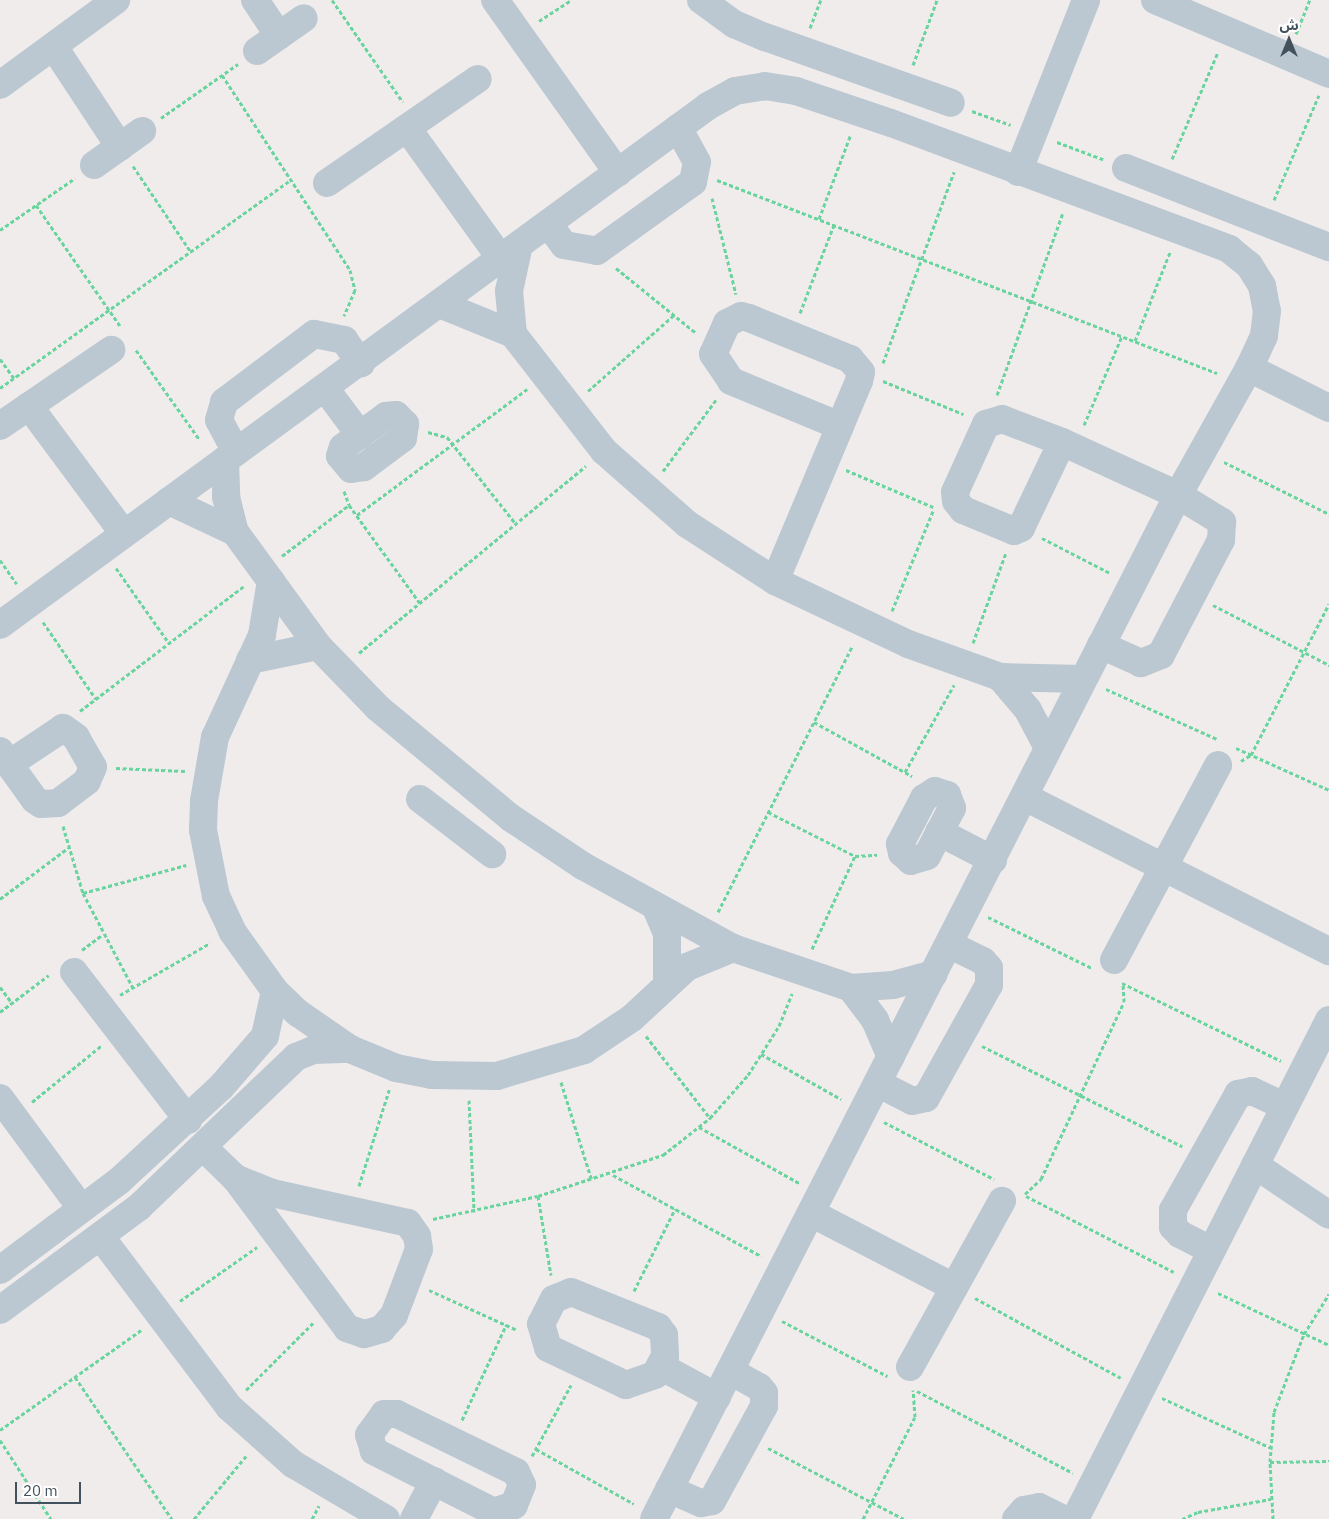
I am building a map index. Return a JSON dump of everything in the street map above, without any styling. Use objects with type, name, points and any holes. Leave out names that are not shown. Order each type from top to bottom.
[{"type":"street","points":[[0,86],[116,0]]},
{"type":"street","points":[[255,0],[279,36]]},
{"type":"street","points":[[495,0],[618,173]]},
{"type":"street","points":[[701,0],[742,27],[951,104]]},
{"type":"street","points":[[1018,172],[1086,0]]},
{"type":"street","points":[[1155,0],[1328,74]]},
{"type":"street","points":[[257,51],[304,18]]},
{"type":"street","points":[[54,46],[120,147]]},
{"type":"street","points":[[326,183],[478,79]]},
{"type":"street","points":[[1,621],[30,603],[442,305],[678,128],[735,91],[765,86],[796,91],[859,112],[1229,249],[1249,264],[1262,286],[1267,311],[1264,336],[1245,375],[1178,495],[1132,584],[879,1084],[815,1204],[654,1518]]},
{"type":"street","points":[[891,123],[905,87]]},
{"type":"street","points":[[412,124],[510,255],[509,291],[513,334],[543,376],[604,451],[647,491],[729,555],[775,581],[872,629],[1000,677],[1083,679]]},
{"type":"street","points":[[549,225],[564,245],[584,252],[597,251],[692,182],[701,173],[693,152],[678,128]]},
{"type":"street","points":[[94,165],[142,131]]},
{"type":"street","points":[[1126,168],[1329,247]]},
{"type":"street","points":[[1168,184],[1168,227]]},
{"type":"street","points":[[442,305],[513,334]]},
{"type":"street","points":[[775,581],[840,426],[869,375],[850,359],[742,316],[727,322],[714,348],[715,361],[731,381],[840,426]]},
{"type":"street","points":[[361,363],[344,340],[334,335],[314,334],[224,402],[219,420],[231,456],[226,497],[235,532],[318,646],[340,669],[478,792],[583,866],[658,910],[733,948],[851,988],[893,985],[934,974]]},
{"type":"street","points":[[0,426],[111,350]]},
{"type":"street","points":[[1245,375],[1329,408]]},
{"type":"street","points":[[325,388],[360,435]]},
{"type":"street","points":[[29,406],[113,542]]},
{"type":"street","points":[[391,414],[401,419],[405,434],[364,467],[351,469],[341,452],[360,435],[391,414]]},
{"type":"street","points":[[1069,445],[1018,529],[945,504],[954,492],[986,424],[1002,419],[1069,445],[1178,495],[1222,522],[1221,540],[1155,660],[1141,663],[1101,645]]},
{"type":"street","points":[[169,501],[235,532]]},
{"type":"street","points":[[267,576],[267,617],[250,660],[228,701],[208,772],[203,830],[206,859],[232,931],[275,991],[323,1033],[350,1049],[396,1068],[468,1077],[498,1076],[555,1062],[584,1050],[632,1018],[667,982],[687,967],[733,948]]},
{"type":"street","points":[[250,660],[318,646]]},
{"type":"street","points":[[1000,677],[1028,710],[1048,748]]},
{"type":"street","points":[[55,730],[71,730],[93,767],[87,781],[58,803],[35,800],[5,757],[55,730]]},
{"type":"street","points":[[1113,974],[1164,868],[1225,751]]},
{"type":"street","points":[[935,791],[947,795],[952,803],[939,832],[922,860],[911,861],[900,849],[926,795],[935,791]]},
{"type":"street","points":[[452,824],[478,792]]},
{"type":"street","points":[[1025,797],[1329,952]]},
{"type":"street","points":[[420,799],[492,854]]},
{"type":"street","points":[[939,832],[993,860]]},
{"type":"street","points":[[658,910],[667,933],[667,982]]},
{"type":"street","points":[[879,1084],[912,1101],[926,1098],[989,985],[989,968],[950,945]]},
{"type":"street","points":[[74,972],[188,1120]]},
{"type":"street","points":[[851,988],[875,1020],[892,1057]]},
{"type":"street","points":[[0,1270],[81,1208],[188,1120],[265,1036],[275,991]]},
{"type":"street","points":[[1075,1519],[1329,1020]]},
{"type":"street","points":[[0,1310],[101,1237],[204,1148],[296,1057],[313,1050],[350,1049]]},
{"type":"street","points":[[1211,1250],[1180,1234],[1172,1218],[1202,1156],[1238,1094],[1252,1091],[1284,1106]]},
{"type":"street","points":[[7,1107],[81,1208]]},
{"type":"street","points":[[204,1148],[235,1178],[329,1308],[347,1328],[364,1334],[382,1329],[394,1315],[419,1249],[417,1236],[408,1223],[352,1208],[272,1193],[235,1178]]},
{"type":"street","points":[[1255,1165],[1329,1215]]},
{"type":"street","points":[[906,1381],[954,1287],[1010,1192]]},
{"type":"street","points":[[815,1204],[954,1287]]},
{"type":"street","points":[[101,1237],[229,1407],[261,1438],[345,1510],[386,1519]]},
{"type":"street","points":[[572,1292],[581,1293],[623,1312],[658,1327],[664,1335],[666,1356],[646,1382],[626,1385],[548,1348],[542,1341],[541,1324],[554,1299],[572,1292]]},
{"type":"street","points":[[660,1366],[717,1397]]},
{"type":"street","points":[[669,1489],[701,1503],[712,1501],[748,1437],[764,1406],[764,1392],[730,1372]]},
{"type":"street","points":[[390,1412],[452,1441],[520,1478],[518,1498],[501,1512],[374,1451],[369,1435],[378,1418],[390,1412]]},
{"type":"street","points":[[414,1519],[434,1481]]},
{"type":"street","points":[[1016,1519],[1024,1510],[1038,1507],[1064,1519]]},
{"type":"path","points":[[332,0],[412,124]]},
{"type":"path","points":[[519,34],[571,0]]},
{"type":"path","points":[[905,87],[938,0]]},
{"type":"path","points":[[1287,56],[1310,0]]},
{"type":"path","points":[[1168,184],[1228,31]]},
{"type":"path","points":[[142,131],[257,51]]},
{"type":"path","points":[[1265,222],[1328,74]]},
{"type":"path","points":[[222,75],[291,180],[354,282],[354,298],[334,335]]},
{"type":"path","points":[[819,219],[859,112]]},
{"type":"path","points":[[120,147],[191,252]]},
{"type":"path","points":[[963,150],[922,259],[869,375],[986,424],[1071,191]]},
{"type":"path","points":[[0,230],[94,165]]},
{"type":"path","points":[[701,173],[1135,341],[1245,375]]},
{"type":"path","points":[[701,173],[742,316]]},
{"type":"path","points":[[0,388],[291,180]]},
{"type":"path","points":[[791,335],[834,225]]},
{"type":"path","points":[[1135,341],[1168,227]]},
{"type":"path","points":[[597,251],[714,348]]},
{"type":"path","points":[[569,408],[674,315]]},
{"type":"path","points":[[1069,445],[1122,336]]},
{"type":"path","points":[[0,359],[14,378]]},
{"type":"path","points":[[357,515],[543,376]]},
{"type":"path","points":[[647,491],[731,381]]},
{"type":"path","points":[[405,434],[440,433],[452,444],[516,524]]},
{"type":"path","points":[[340,669],[604,451]]},
{"type":"path","points":[[1202,452],[1329,514]]},
{"type":"path","points":[[707,935],[814,722],[872,629],[945,504],[825,461]]},
{"type":"path","points":[[55,730],[169,643],[267,576],[349,505],[420,603]]},
{"type":"path","points":[[905,772],[965,665],[1018,529],[1132,584]]},
{"type":"path","points":[[113,542],[169,643]]},
{"type":"path","points":[[0,560],[96,699]]},
{"type":"path","points":[[1193,594],[1329,665]]},
{"type":"path","points":[[1251,755],[1329,604]]},
{"type":"path","points":[[1083,679],[1225,751],[1251,755],[1329,790]]},
{"type":"path","points":[[814,722],[905,772],[926,795]]},
{"type":"path","points":[[1225,751],[1251,755]]},
{"type":"path","points":[[93,767],[208,772]]},
{"type":"path","points":[[58,803],[68,848],[82,893],[133,988]]},
{"type":"path","points":[[768,812],[855,856],[900,849]]},
{"type":"path","points":[[0,899],[68,848]]},
{"type":"path","points":[[408,1223],[474,1212],[613,1174],[663,1155],[710,1118],[761,1054],[779,1026],[801,972],[855,856]]},
{"type":"path","points":[[82,893],[206,859]]},
{"type":"path","points":[[969,908],[1113,974],[1302,1071]]},
{"type":"path","points":[[100,1006],[232,931]]},
{"type":"path","points":[[1010,1192],[1041,1179],[1124,1002],[1113,974]]},
{"type":"path","points":[[0,987],[12,1003]]},
{"type":"path","points":[[632,1018],[710,1118]]},
{"type":"path","points":[[7,1107],[120,1031]]},
{"type":"path","points":[[961,1036],[1202,1156]]},
{"type":"path","points":[[761,1054],[1010,1192],[1329,1346]]},
{"type":"path","points":[[555,1062],[592,1181]]},
{"type":"path","points":[[352,1208],[396,1068]]},
{"type":"path","points":[[468,1077],[474,1212]]},
{"type":"path","points":[[699,1126],[815,1204]]},
{"type":"path","points":[[613,1174],[783,1267]]},
{"type":"path","points":[[538,1196],[554,1299]]},
{"type":"path","points":[[623,1312],[676,1209]]},
{"type":"path","points":[[0,1430],[276,1234]]},
{"type":"path","points":[[408,1281],[542,1341]]},
{"type":"path","points":[[954,1287],[1141,1388],[1271,1448]]},
{"type":"path","points":[[1274,1519],[1271,1499],[1270,1462],[1274,1412],[1304,1334],[1329,1294]]},
{"type":"path","points":[[229,1407],[329,1308]]},
{"type":"path","points":[[761,1310],[906,1381],[1093,1484]]},
{"type":"path","points":[[452,1441],[506,1325]]},
{"type":"path","points":[[520,1478],[582,1364]]},
{"type":"path","points":[[74,1377],[172,1519]]},
{"type":"path","points":[[863,1519],[915,1416],[917,1402],[906,1381]]},
{"type":"path","points":[[748,1437],[872,1500],[904,1519]]},
{"type":"path","points":[[194,1519],[261,1438]]},
{"type":"path","points":[[0,1440],[51,1519]]},
{"type":"path","points":[[536,1450],[654,1518]]},
{"type":"path","points":[[1270,1462],[1329,1461]]},
{"type":"path","points":[[1182,1519],[1198,1512],[1271,1499]]}]
